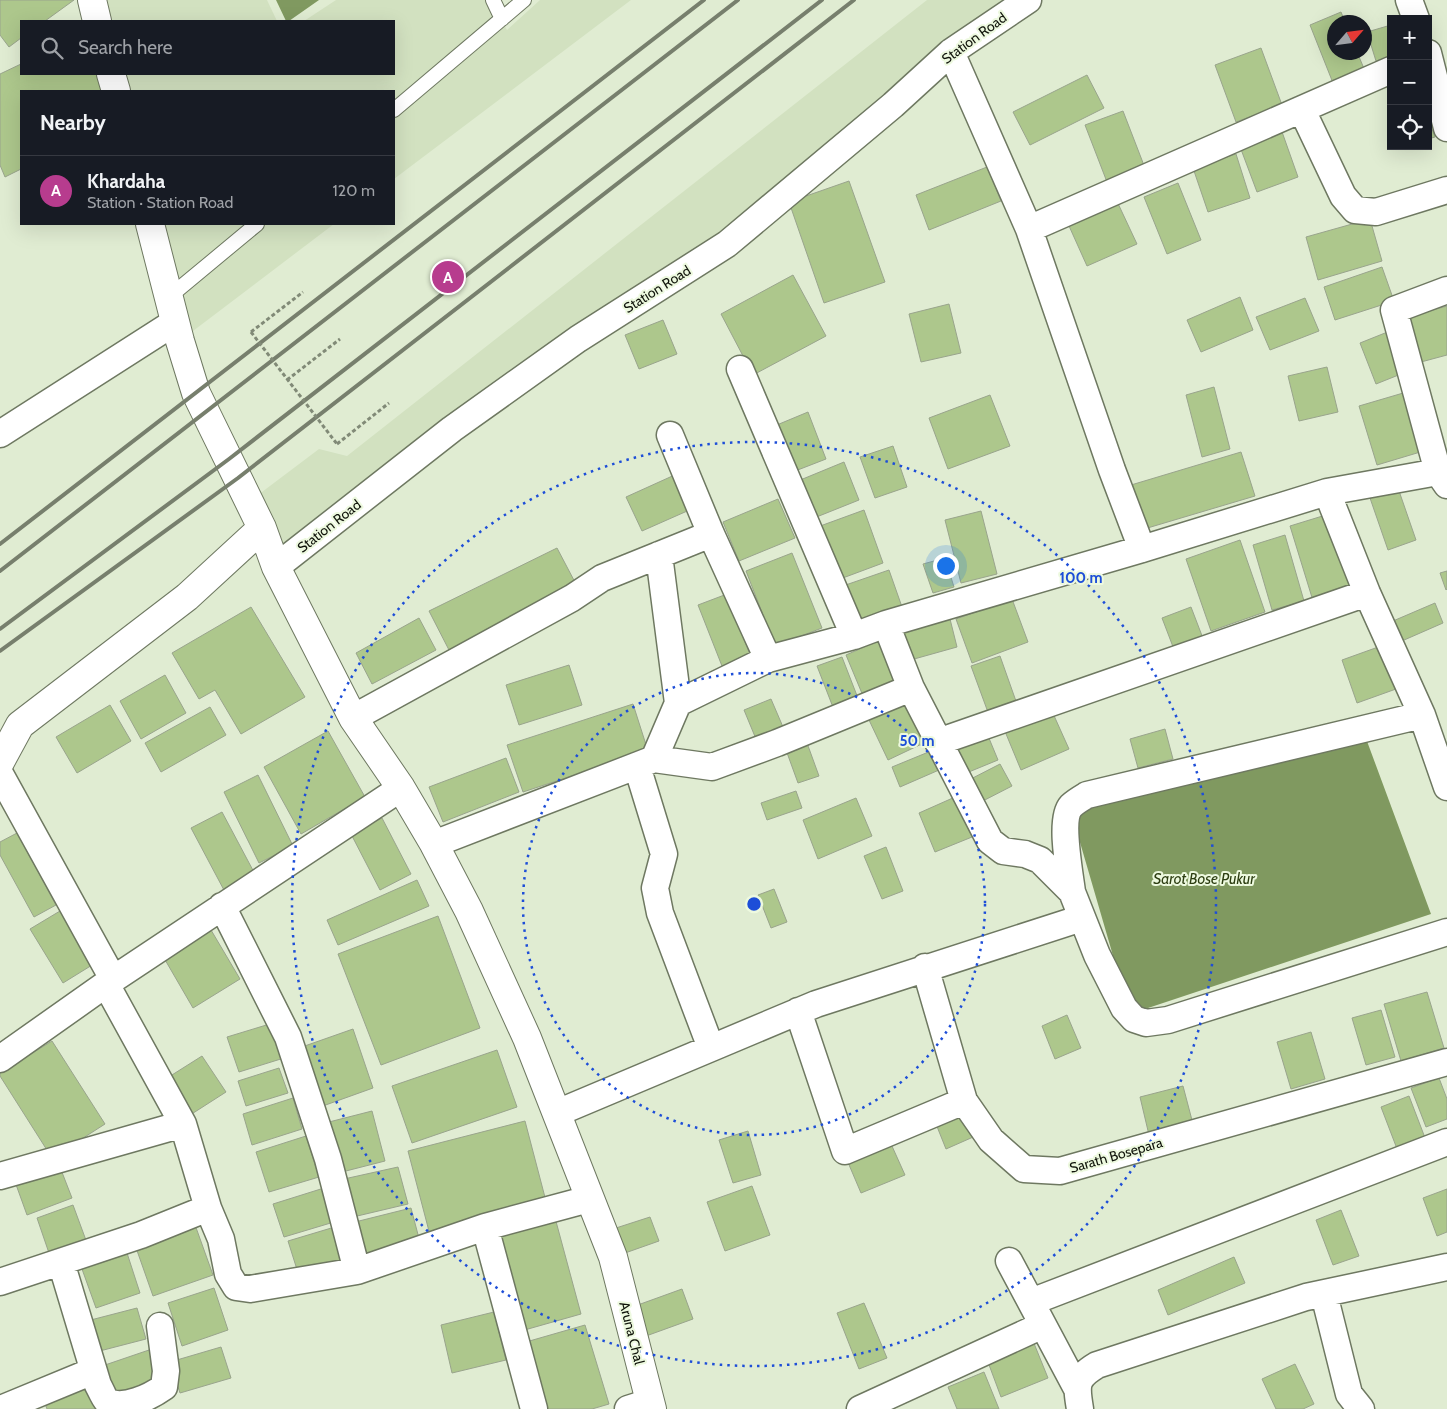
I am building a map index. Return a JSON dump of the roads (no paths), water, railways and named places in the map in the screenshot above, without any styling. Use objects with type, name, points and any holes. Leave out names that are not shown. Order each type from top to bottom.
[{"type":"street","points":[[92,0],[98,20]]},
{"type":"street","name":"Station Road","points":[[276,567],[452,429],[578,339],[727,244],[893,105],[951,52],[1028,0]]},
{"type":"street","points":[[1409,0],[1415,15]]},
{"type":"street","points":[[951,52],[1029,229],[1112,470],[1142,549]]},
{"type":"street","points":[[1430,60],[1447,128]]},
{"type":"street","points":[[1029,229],[1387,72]]},
{"type":"street","points":[[111,75],[116,90]]},
{"type":"street","points":[[1302,110],[1343,196],[1355,210],[1376,212],[1447,190]]},
{"type":"street","name":"Aruna Chal","points":[[150,225],[196,392],[262,528],[276,567],[353,718],[402,788],[434,844],[469,911],[528,1038],[613,1257],[643,1407]]},
{"type":"street","points":[[678,703],[768,659],[854,636],[886,624],[1142,549],[1327,492],[1443,478],[1394,310],[1447,290]]},
{"type":"street","points":[[0,434],[172,310]]},
{"type":"street","points":[[740,369],[854,636]]},
{"type":"street","points":[[670,436],[711,534],[768,659]]},
{"type":"street","points":[[1327,492],[1367,592],[1422,715],[1447,786]]},
{"type":"street","points":[[0,762],[20,725],[186,597],[262,528]]},
{"type":"street","points":[[353,718],[572,598],[602,578],[711,534]]},
{"type":"street","points":[[659,556],[678,703],[646,763],[664,854],[656,888],[660,914],[712,1048]]},
{"type":"street","points":[[938,742],[1367,592]]},
{"type":"street","points":[[886,624],[911,688],[990,841],[1003,852],[1025,854],[1040,860],[1072,892]]},
{"type":"street","points":[[434,844],[646,763],[712,766],[777,743],[911,688]]},
{"type":"street","points":[[1422,715],[1087,795],[1070,807],[1066,818],[1066,844],[1072,892],[1097,955],[1124,1008],[1134,1019],[1146,1023],[1168,1020],[1447,932]]},
{"type":"street","points":[[0,774],[183,1124],[208,1208],[221,1239],[228,1274],[236,1287],[250,1288],[357,1271],[485,1227],[589,1198]]},
{"type":"street","points":[[0,1059],[222,906],[402,788]]},
{"type":"street","points":[[222,906],[288,1037],[328,1159],[357,1271]]},
{"type":"street","points":[[557,1113],[798,1011],[925,967],[1082,918]]},
{"type":"street","name":"Sarath Bosepara","points":[[925,967],[964,1100],[991,1140],[1024,1169],[1060,1171],[1447,1062]]},
{"type":"street","points":[[798,1011],[845,1151],[964,1100]]},
{"type":"street","points":[[0,1176],[183,1124]]},
{"type":"street","points":[[1031,1302],[1447,1142]]},
{"type":"street","points":[[0,1282],[141,1235],[208,1208]]},
{"type":"street","points":[[485,1227],[534,1409]]},
{"type":"street","points":[[1009,1261],[1043,1325],[1078,1398]]},
{"type":"street","points":[[60,1262],[98,1384],[107,1401],[118,1406],[133,1404],[150,1398],[164,1387],[166,1371],[160,1326]]},
{"type":"street","points":[[1078,1398],[1084,1373],[1097,1365],[1306,1297],[1447,1267]]},
{"type":"street","points":[[1324,1294],[1349,1394],[1361,1409]]},
{"type":"street","points":[[860,1409],[1043,1325]]},
{"type":"street","points":[[1,1409],[94,1371]]},
{"type":"lane","points":[[493,0],[502,20]]},
{"type":"lane","points":[[395,109],[524,0]]},
{"type":"lane","points":[[172,310],[256,225]]},
{"type":"water","points":[[276,0],[319,0],[290,20],[286,20]]},
{"type":"water","name":"Sarot Bose Pukur","points":[[1361,725],[1431,914],[1130,1014],[1070,808]]},
{"type":"railway","points":[[0,544],[704,0]]},
{"type":"railway","points":[[0,571],[738,0]]},
{"type":"railway","points":[[0,629],[229,459],[822,0]]},
{"type":"railway","points":[[0,651],[238,478],[854,0]]},
{"type":"place","name":"Khardaha","points":[[448,277]]}]
